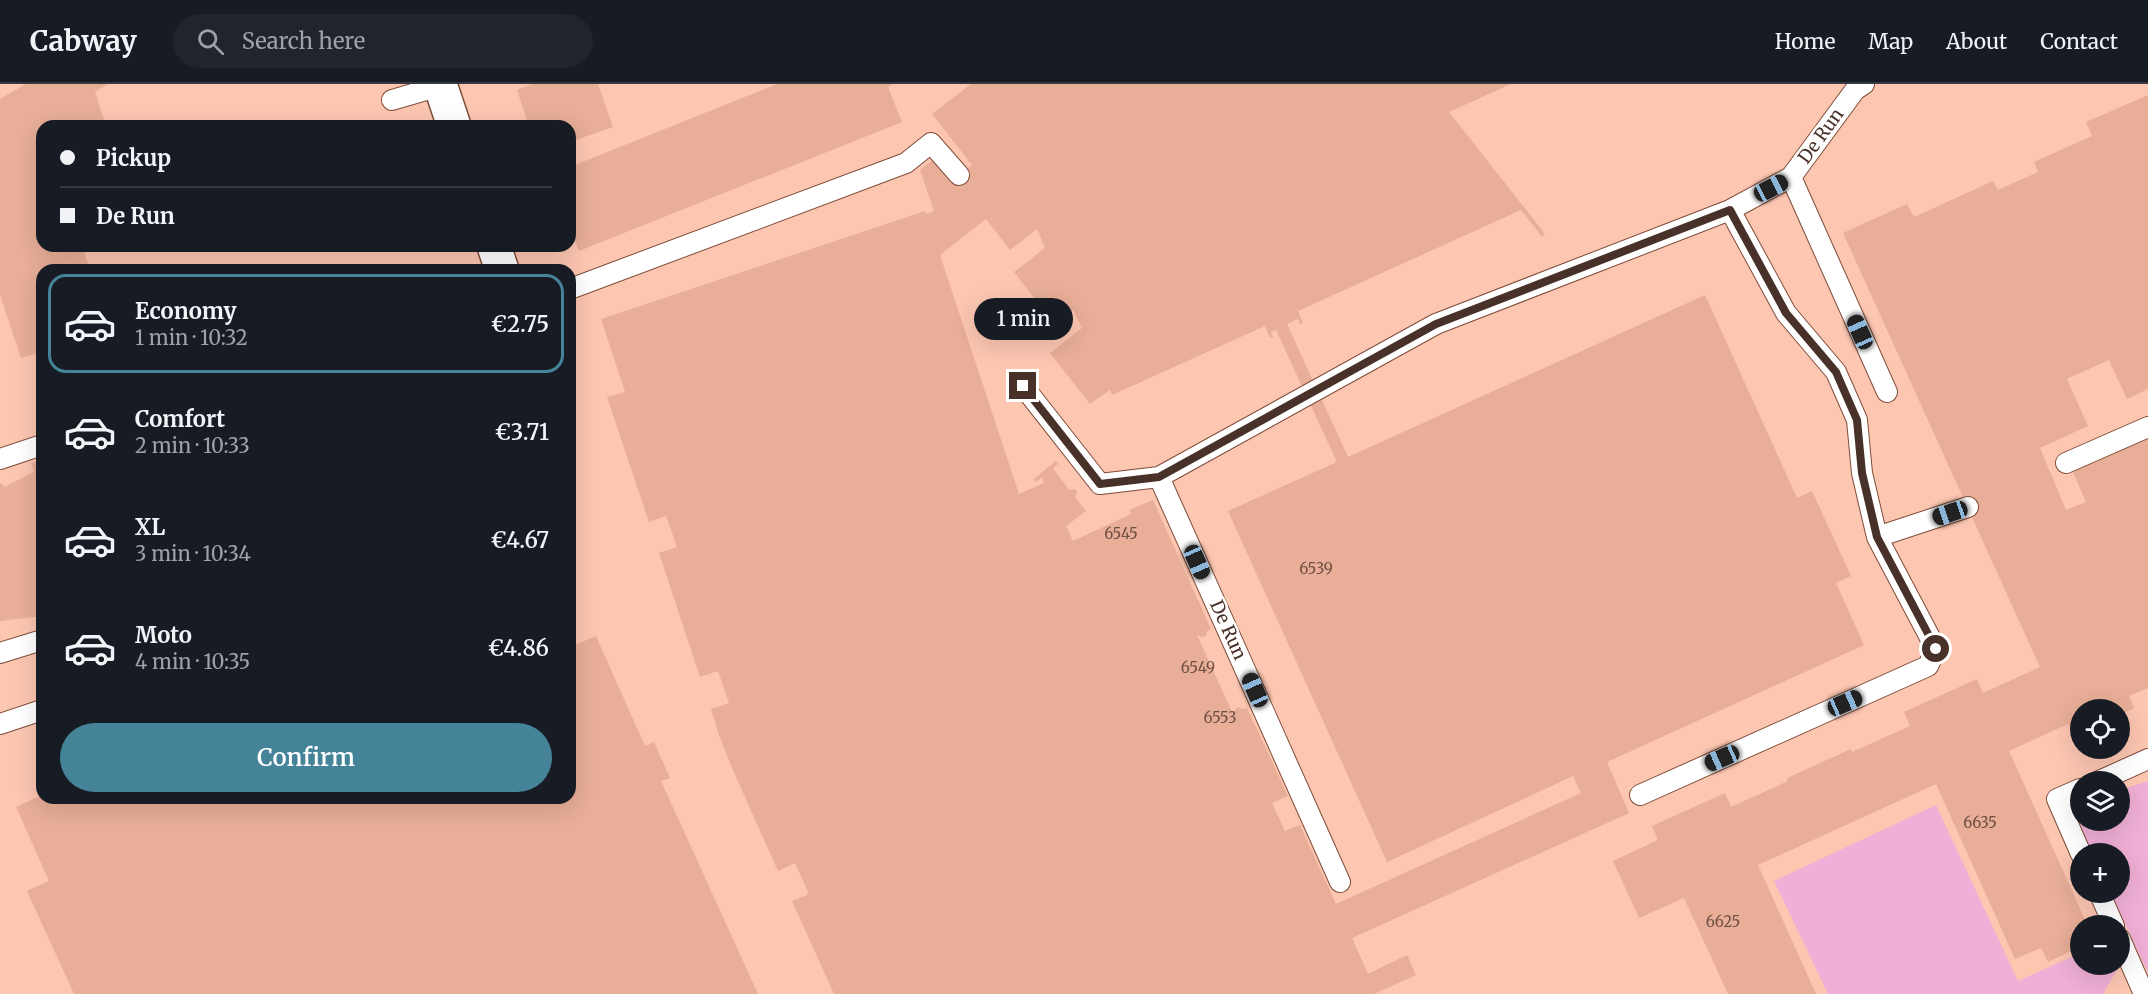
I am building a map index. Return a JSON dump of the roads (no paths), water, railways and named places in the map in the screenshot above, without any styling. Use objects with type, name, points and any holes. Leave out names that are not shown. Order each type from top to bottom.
[{"type":"street","points":[[440,85],[452,120]]},
{"type":"lane","name":"De Run","points":[[1023,386],[1100,484],[1159,477],[1436,324],[1730,210],[1791,177],[1856,90],[1864,84]]},
{"type":"lane","points":[[393,100],[440,85]]},
{"type":"lane","points":[[576,287],[906,163],[931,143],[959,176]]},
{"type":"lane","points":[[1791,177],[1887,392]]},
{"type":"lane","points":[[1640,795],[1928,666],[1936,649],[1877,537],[1862,473],[1857,420],[1836,372],[1786,313],[1730,210]]},
{"type":"lane","points":[[2066,463],[2148,427]]},
{"type":"lane","points":[[0,459],[36,448]]},
{"type":"lane","name":"De Run","points":[[1159,477],[1340,882]]},
{"type":"lane","points":[[1877,537],[1968,507]]},
{"type":"lane","points":[[0,653],[36,642]]},
{"type":"lane","points":[[0,724],[36,712]]},
{"type":"lane","points":[[2121,771],[2148,759]]},
{"type":"lane","points":[[2070,793],[2057,799],[2070,829]]},
{"type":"lane","points":[[2130,961],[2145,994]]}]
